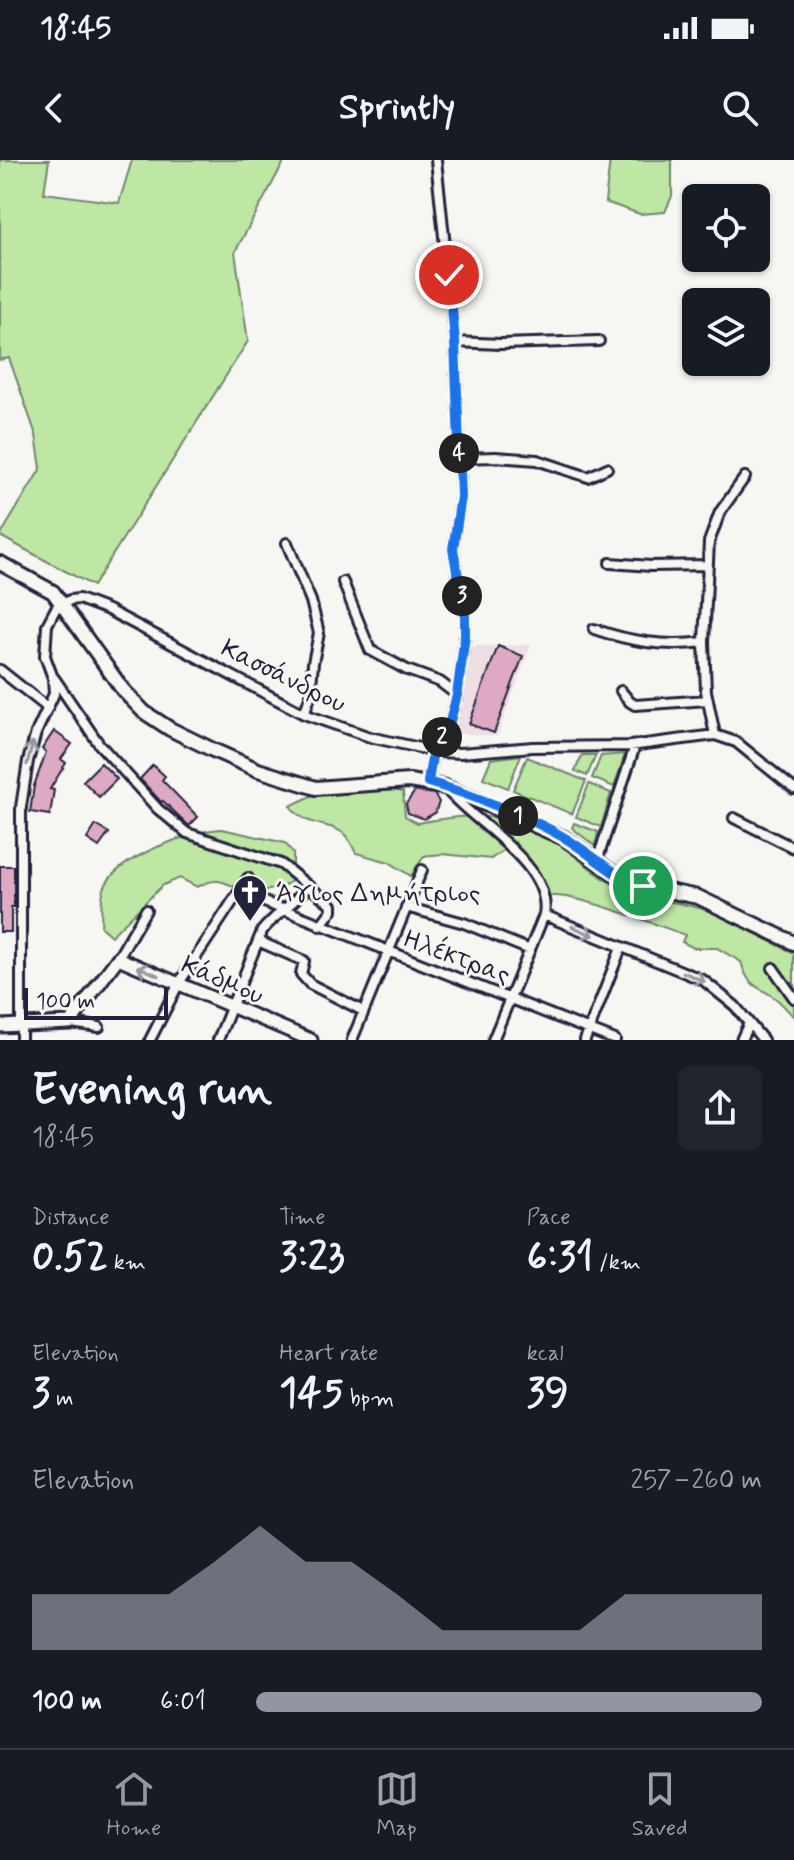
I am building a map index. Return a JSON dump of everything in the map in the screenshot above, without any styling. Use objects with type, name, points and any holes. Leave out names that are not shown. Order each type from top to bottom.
[{"type":"main road","points":[[0,563],[42,585],[62,602],[131,698],[156,721],[180,734],[258,770],[306,787],[392,782],[428,782],[445,787],[545,828],[623,880],[698,897],[794,943]]},
{"type":"main road","points":[[0,1026],[70,1023],[118,958]]},
{"type":"main road","name":"Κάδμου","points":[[118,958],[311,1040]]},
{"type":"street","points":[[428,782],[433,751],[449,725],[457,695],[465,636],[465,614],[453,549],[461,497],[455,342],[436,160]]},
{"type":"street","points":[[455,342],[599,341]]},
{"type":"street","points":[[460,458],[537,460],[588,477],[607,468]]},
{"type":"street","points":[[745,477],[712,530],[704,642],[708,700],[715,735],[736,742],[794,789]]},
{"type":"street","points":[[287,543],[311,601],[319,633],[310,697],[304,714]]},
{"type":"street","points":[[610,563],[708,565]]},
{"type":"street","points":[[343,582],[370,650],[407,670],[440,682],[457,695]]},
{"type":"street","name":"Κασσάνδρου","points":[[62,602],[79,599],[108,610],[304,714],[370,737],[433,751],[460,753],[533,747],[635,746],[715,735]]},
{"type":"street","points":[[62,602],[51,616],[45,656],[53,678],[99,744],[158,809],[187,833],[275,861],[333,907],[320,926]]},
{"type":"street","points":[[594,629],[632,641],[704,642]]},
{"type":"street","points":[[0,670],[48,708]]},
{"type":"street","points":[[21,1040],[21,807],[36,733],[54,694],[53,678]]},
{"type":"street","points":[[621,691],[635,705],[708,700]]},
{"type":"street","points":[[597,861],[635,746]]},
{"type":"street","points":[[777,775],[794,782]]},
{"type":"street","points":[[445,787],[460,805],[499,835],[531,872],[546,904],[493,1040]]},
{"type":"street","points":[[734,818],[794,848]]},
{"type":"street","points":[[352,1040],[422,870]]},
{"type":"street","points":[[150,1040],[179,983],[248,878]]},
{"type":"street","points":[[218,1040],[258,941],[268,924],[307,887]]},
{"type":"street","name":"Ηλέκτρας","points":[[239,892],[615,1040]]},
{"type":"street","points":[[406,907],[464,923],[530,950]]},
{"type":"street","points":[[118,958],[146,910]]},
{"type":"street","points":[[544,915],[703,980],[735,1006],[763,1040]]},
{"type":"street","points":[[258,941],[304,961],[301,974],[310,984],[363,1011]]},
{"type":"street","points":[[585,1040],[621,948]]},
{"type":"street","points":[[773,968],[791,987],[794,998]]},
{"type":"street","points":[[70,1023],[99,1027]]},
{"type":"street","points":[[741,1040],[749,1023]]},
{"type":"shaded area","points":[[531,645],[497,736],[447,733],[468,646]]},
{"type":"green space","points":[[0,160],[49,160],[44,193],[119,203],[132,160],[285,160],[235,252],[248,341],[93,586],[0,536],[41,468],[36,435],[9,358],[0,360]]},
{"type":"green space","points":[[610,160],[672,160],[672,196],[665,212],[640,214],[605,202]]},
{"type":"green space","points":[[625,754],[614,787],[592,778],[601,756]]},
{"type":"green space","points":[[521,755],[508,788],[483,778],[491,759]]},
{"type":"green space","points":[[582,755],[596,755],[587,776],[575,771]]},
{"type":"green space","points":[[527,757],[586,781],[572,814],[513,790]]},
{"type":"green space","points":[[589,784],[611,793],[601,827],[576,817]]},
{"type":"green space","points":[[387,789],[403,792],[405,816],[417,823],[472,816],[522,825],[557,843],[623,889],[706,910],[794,953],[794,1017],[778,1000],[750,981],[741,962],[717,948],[694,948],[682,942],[685,935],[636,917],[576,899],[548,896],[534,868],[515,842],[491,859],[442,854],[424,856],[411,876],[389,862],[356,853],[340,831],[305,819],[290,806],[311,796]]},
{"type":"green space","points":[[574,823],[598,832],[595,846],[572,828]]},
{"type":"green space","points":[[222,829],[285,843],[293,853],[293,880],[275,889],[260,890],[239,888],[218,881],[197,887],[180,878],[163,885],[111,936],[101,927],[104,889],[122,867],[174,840]]},
{"type":"building","points":[[498,646],[523,656],[494,733],[469,724]]},
{"type":"building","points":[[54,731],[72,744],[61,759],[66,763],[50,789],[54,790],[50,815],[30,812],[34,786],[46,752],[42,749]]},
{"type":"building","points":[[101,763],[117,779],[99,797],[83,781]]},
{"type":"building","points":[[153,765],[165,776],[162,780],[198,817],[189,826],[140,779]]},
{"type":"building","points":[[415,791],[434,794],[439,802],[435,813],[424,819],[408,813],[406,804]]},
{"type":"building","points":[[96,825],[109,833],[99,847],[87,839]]},
{"type":"building","points":[[0,866],[14,866],[11,932],[0,932]]},
{"type":"place","name":"Άγιος Δημήτριος","points":[[250,923]]},
{"type":"route","points":[[449,275],[461,497],[453,549],[465,614],[465,636],[457,695],[449,725],[433,751],[428,782],[453,789],[535,823],[564,838],[623,880],[643,886]]}]
